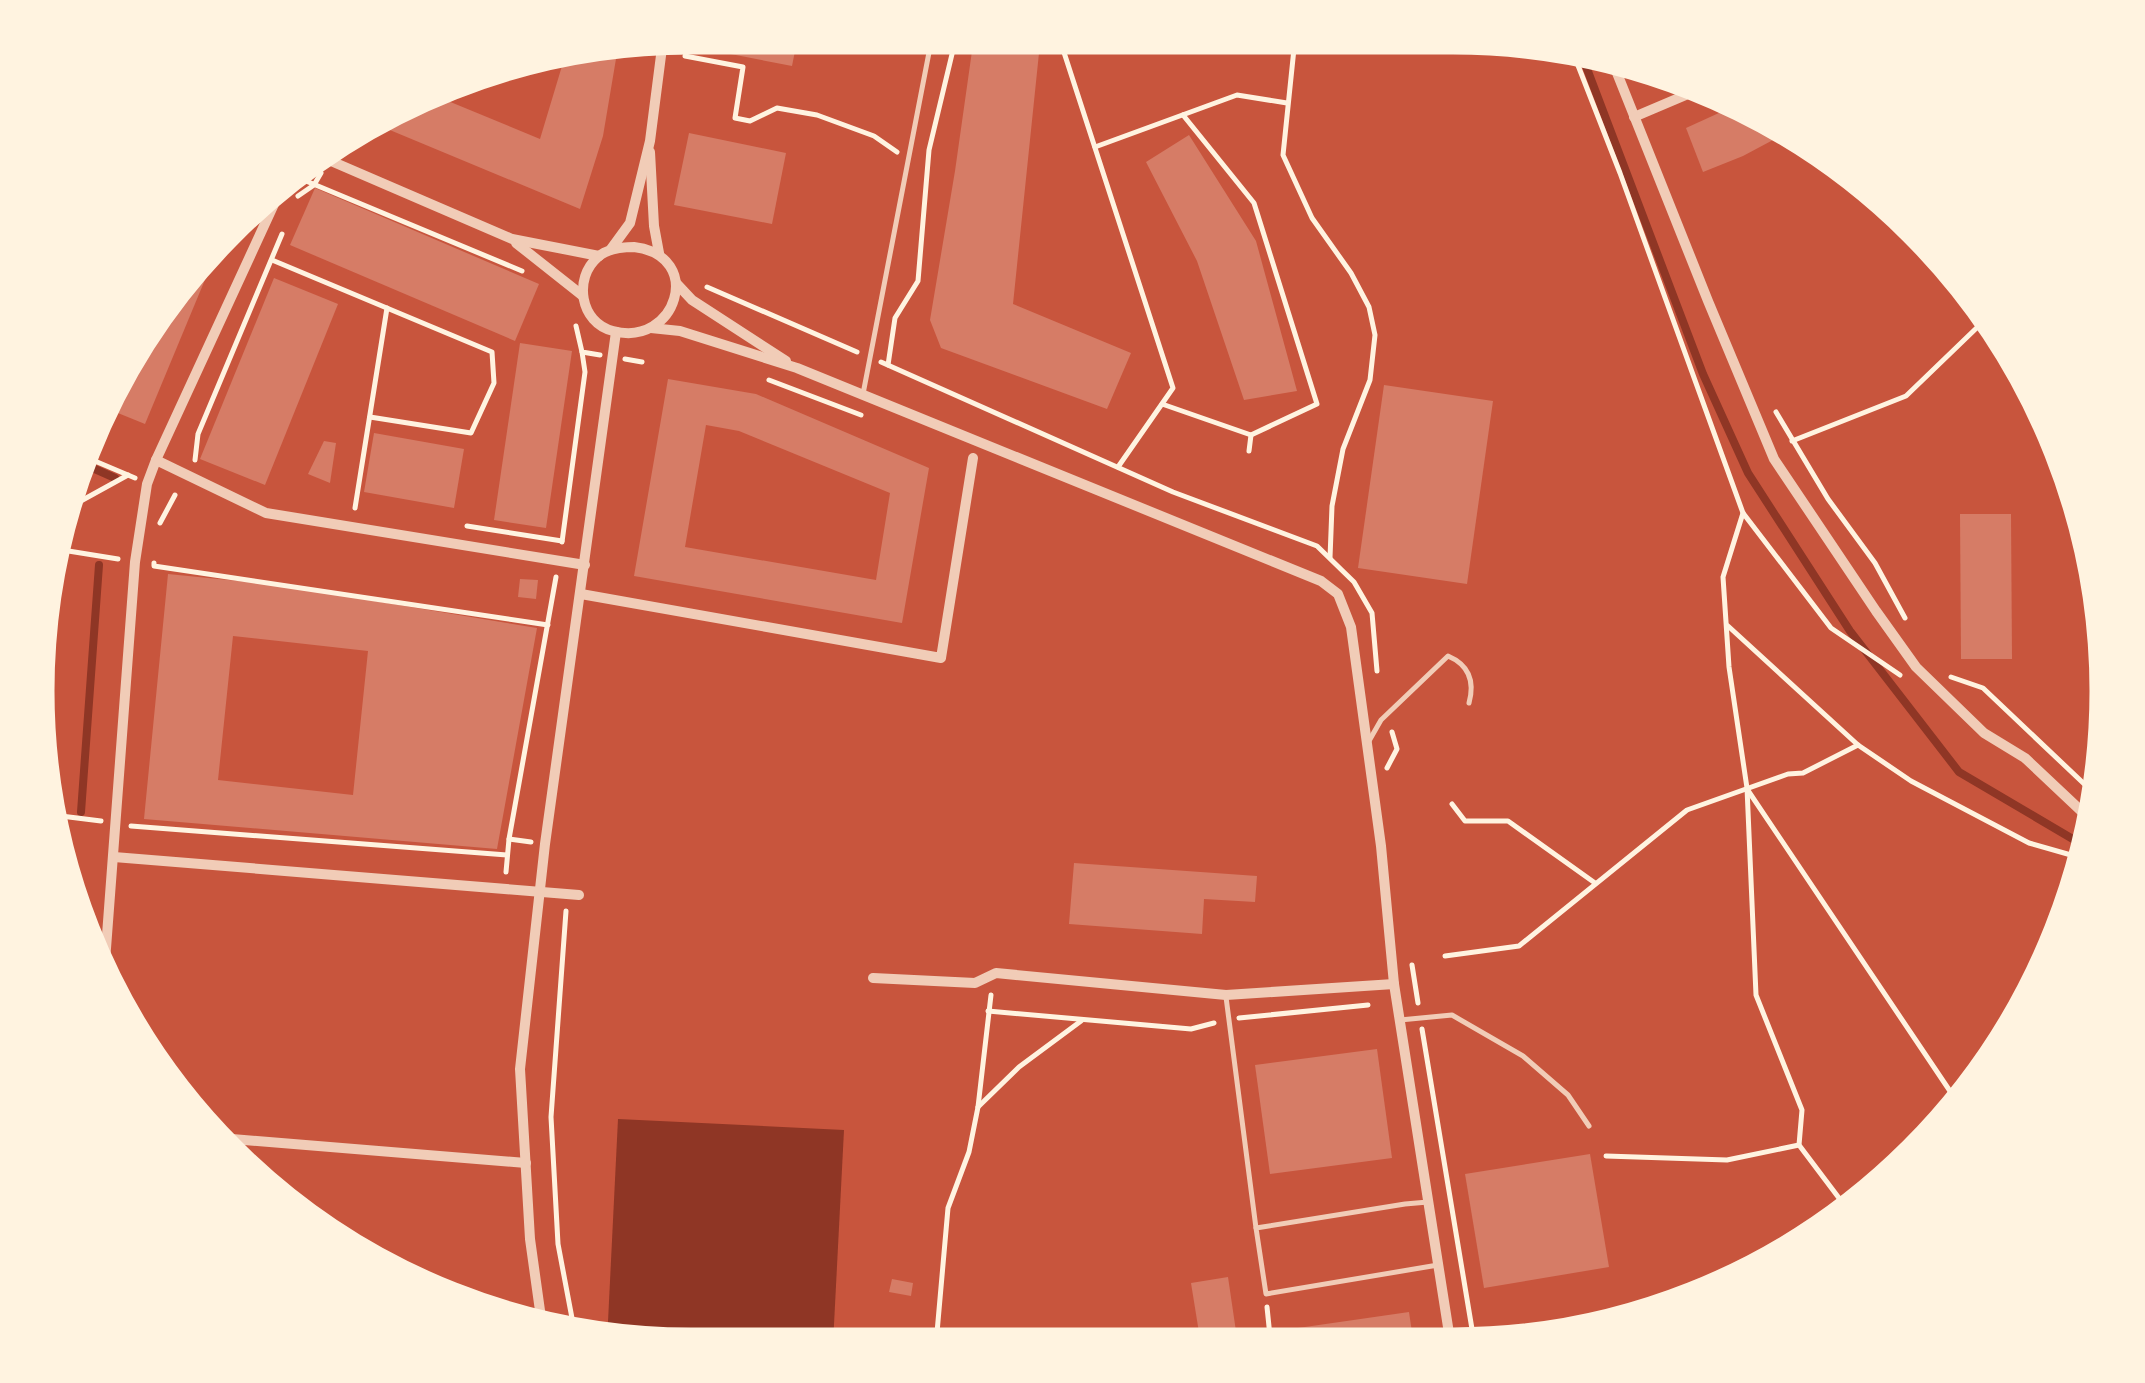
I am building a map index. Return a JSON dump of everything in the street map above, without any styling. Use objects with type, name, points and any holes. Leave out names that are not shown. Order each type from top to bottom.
[{"type":"street","points":[[661,54],[650,142],[630,223],[586,272],[583,296],[594,319],[616,332],[650,328],[680,331],[797,368],[1321,581],[1338,594],[1351,627],[1381,846],[1394,984],[1448,1330]]},
{"type":"street","points":[[1617,74],[1774,459],[1916,668],[1984,732],[2014,750],[2081,811]]},
{"type":"street","points":[[1634,117],[1684,96]]},
{"type":"street","points":[[650,142],[658,253]]},
{"type":"street","points":[[333,162],[512,239],[604,253],[634,246],[658,253],[692,300],[797,368]]},
{"type":"street","points":[[106,948],[136,562],[147,484],[271,210]]},
{"type":"street","points":[[512,239],[583,296]]},
{"type":"street","points":[[650,328],[672,308],[677,284]]},
{"type":"street","points":[[540,1312],[530,1239],[520,1069],[540,891],[616,332]]},
{"type":"street","points":[[581,594],[940,658],[972,458]]},
{"type":"street","points":[[156,460],[266,513],[585,565]]},
{"type":"street","points":[[114,857],[573,894]]},
{"type":"street","points":[[873,978],[975,983],[996,973],[1226,994],[1394,984]]},
{"type":"street","points":[[237,1139],[526,1164]]},
{"type":"lane","points":[[863,394],[929,53]]},
{"type":"lane","points":[[1368,744],[1380,720],[1448,656],[1459,660],[1468,670],[1472,690],[1469,704]]},
{"type":"lane","points":[[1226,994],[1266,1294],[1438,1265]]},
{"type":"lane","points":[[1400,1020],[1452,1015],[1523,1056],[1568,1095],[1589,1126]]},
{"type":"lane","points":[[1256,1228],[1428,1202]]},
{"type":"path","points":[[888,365],[895,318],[918,281],[929,150],[952,53]]},
{"type":"path","points":[[1064,53],[1173,388],[1118,467]]},
{"type":"path","points":[[1293,53],[1283,155],[1312,218],[1370,308],[1374,335],[1370,380],[1343,448],[1332,506],[1330,558]]},
{"type":"path","points":[[684,56],[743,67],[735,118],[750,121],[777,108],[818,115],[874,136],[908,160]]},
{"type":"path","points":[[1094,148],[1237,95],[1287,103]]},
{"type":"path","points":[[1162,404],[1251,435],[1317,404],[1254,203],[1183,115]]},
{"type":"path","points":[[307,182],[522,271]]},
{"type":"path","points":[[295,200],[314,185]]},
{"type":"path","points":[[196,469],[198,434],[284,230]]},
{"type":"path","points":[[272,260],[492,352],[494,382],[471,433],[370,416]]},
{"type":"path","points":[[696,282],[1224,511]]},
{"type":"path","points":[[355,508],[387,308]]},
{"type":"path","points":[[504,888],[559,562],[585,372],[574,321]]},
{"type":"path","points":[[1792,441],[1906,396],[1978,327]]},
{"type":"path","points":[[582,352],[642,362]]},
{"type":"path","points":[[1773,407],[1828,499],[1875,563],[1906,620]]},
{"type":"path","points":[[1249,452],[1251,435]]},
{"type":"path","points":[[96,461],[147,484]]},
{"type":"path","points":[[82,500],[128,474]]},
{"type":"path","points":[[158,526],[175,495]]},
{"type":"path","points":[[1742,513],[1722,577],[1729,667],[1747,788],[1756,995],[1802,1110],[1799,1145],[1840,1199]]},
{"type":"path","points":[[468,526],[562,541]]},
{"type":"path","points":[[69,551],[136,562]]},
{"type":"path","points":[[156,552],[154,566],[548,624]]},
{"type":"path","points":[[1726,624],[1858,745],[1911,781],[2030,843],[2071,855]]},
{"type":"path","points":[[1950,677],[1983,688],[2085,785]]},
{"type":"path","points":[[1445,956],[1519,946],[1687,810],[1788,774],[1802,773],[1858,745]]},
{"type":"path","points":[[1747,788],[1951,1092]]},
{"type":"path","points":[[1452,804],[1465,821],[1508,821],[1595,883]]},
{"type":"path","points":[[65,817],[95,820]]},
{"type":"path","points":[[133,826],[507,855]]},
{"type":"path","points":[[572,1319],[558,1244],[551,1117],[573,894]]},
{"type":"path","points":[[937,1330],[948,1208],[969,1152],[996,973]]},
{"type":"path","points":[[988,1011],[1191,1029],[1230,1019],[1379,1004]]},
{"type":"path","points":[[1420,1016],[1472,1330]]},
{"type":"path","points":[[978,1106],[1018,1067],[1083,1020]]},
{"type":"path","points":[[1606,1156],[1727,1160],[1799,1145]]},
{"type":"path","points":[[1266,1294],[1269,1330]]},
{"type":"shaded area","points":[[618,1119],[844,1130],[834,1330],[692,1330],[608,1325]]},
{"type":"building","points":[[725,53],[795,53],[792,66]]},
{"type":"building","points":[[972,53],[1039,53],[1013,304],[1131,353],[1107,409],[941,348],[930,320]]},
{"type":"building","points":[[616,57],[603,136],[580,209],[388,129],[447,101],[540,139],[562,66]]},
{"type":"building","points":[[1722,112],[1775,139],[1703,172],[1686,128]]},
{"type":"building","points":[[689,133],[786,153],[772,224],[674,205]]},
{"type":"building","points":[[1189,135],[1256,241],[1297,391],[1244,400],[1197,261],[1146,162]]},
{"type":"building","points":[[315,188],[539,284],[515,341],[290,245]]},
{"type":"building","points":[[207,275],[145,424],[116,412],[160,336]]},
{"type":"building","points":[[274,278],[338,304],[265,485],[200,459]]},
{"type":"building","points":[[520,343],[572,351],[546,528],[494,520]]},
{"type":"building","points":[[668,379],[756,394],[929,468],[902,623],[634,576]],"holes":[[[706,425],[739,431],[890,493],[876,580],[685,547]]]},
{"type":"building","points":[[1384,385],[1493,401],[1467,584],[1358,568]]},
{"type":"building","points":[[374,433],[464,449],[454,508],[364,492]]},
{"type":"building","points":[[324,441],[336,443],[330,483],[308,474]]},
{"type":"building","points":[[1960,514],[2011,514],[2012,659],[1961,659]]},
{"type":"building","points":[[168,574],[278,585],[537,628],[497,849],[144,819]],"holes":[[[233,636],[368,651],[353,795],[218,780]]]},
{"type":"building","points":[[520,579],[538,580],[536,599],[518,597]]},
{"type":"building","points":[[1074,863],[1257,876],[1255,902],[1204,899],[1202,934],[1069,924]]},
{"type":"building","points":[[1377,1049],[1392,1158],[1270,1174],[1255,1065]]},
{"type":"building","points":[[1590,1154],[1609,1267],[1484,1288],[1465,1174]]},
{"type":"building","points":[[1228,1277],[1236,1330],[1199,1330],[1191,1283]]},
{"type":"building","points":[[892,1279],[913,1283],[911,1296],[889,1292]]},
{"type":"building","points":[[1409,1312],[1412,1330],[1291,1330]]},
{"type":"waterway","points":[[1586,67],[1703,374],[1748,473],[1850,631],[1959,772],[2075,840]]},
{"type":"waterway","points":[[93,468],[115,478]]},
{"type":"waterway","points":[[81,812],[99,565]]}]
